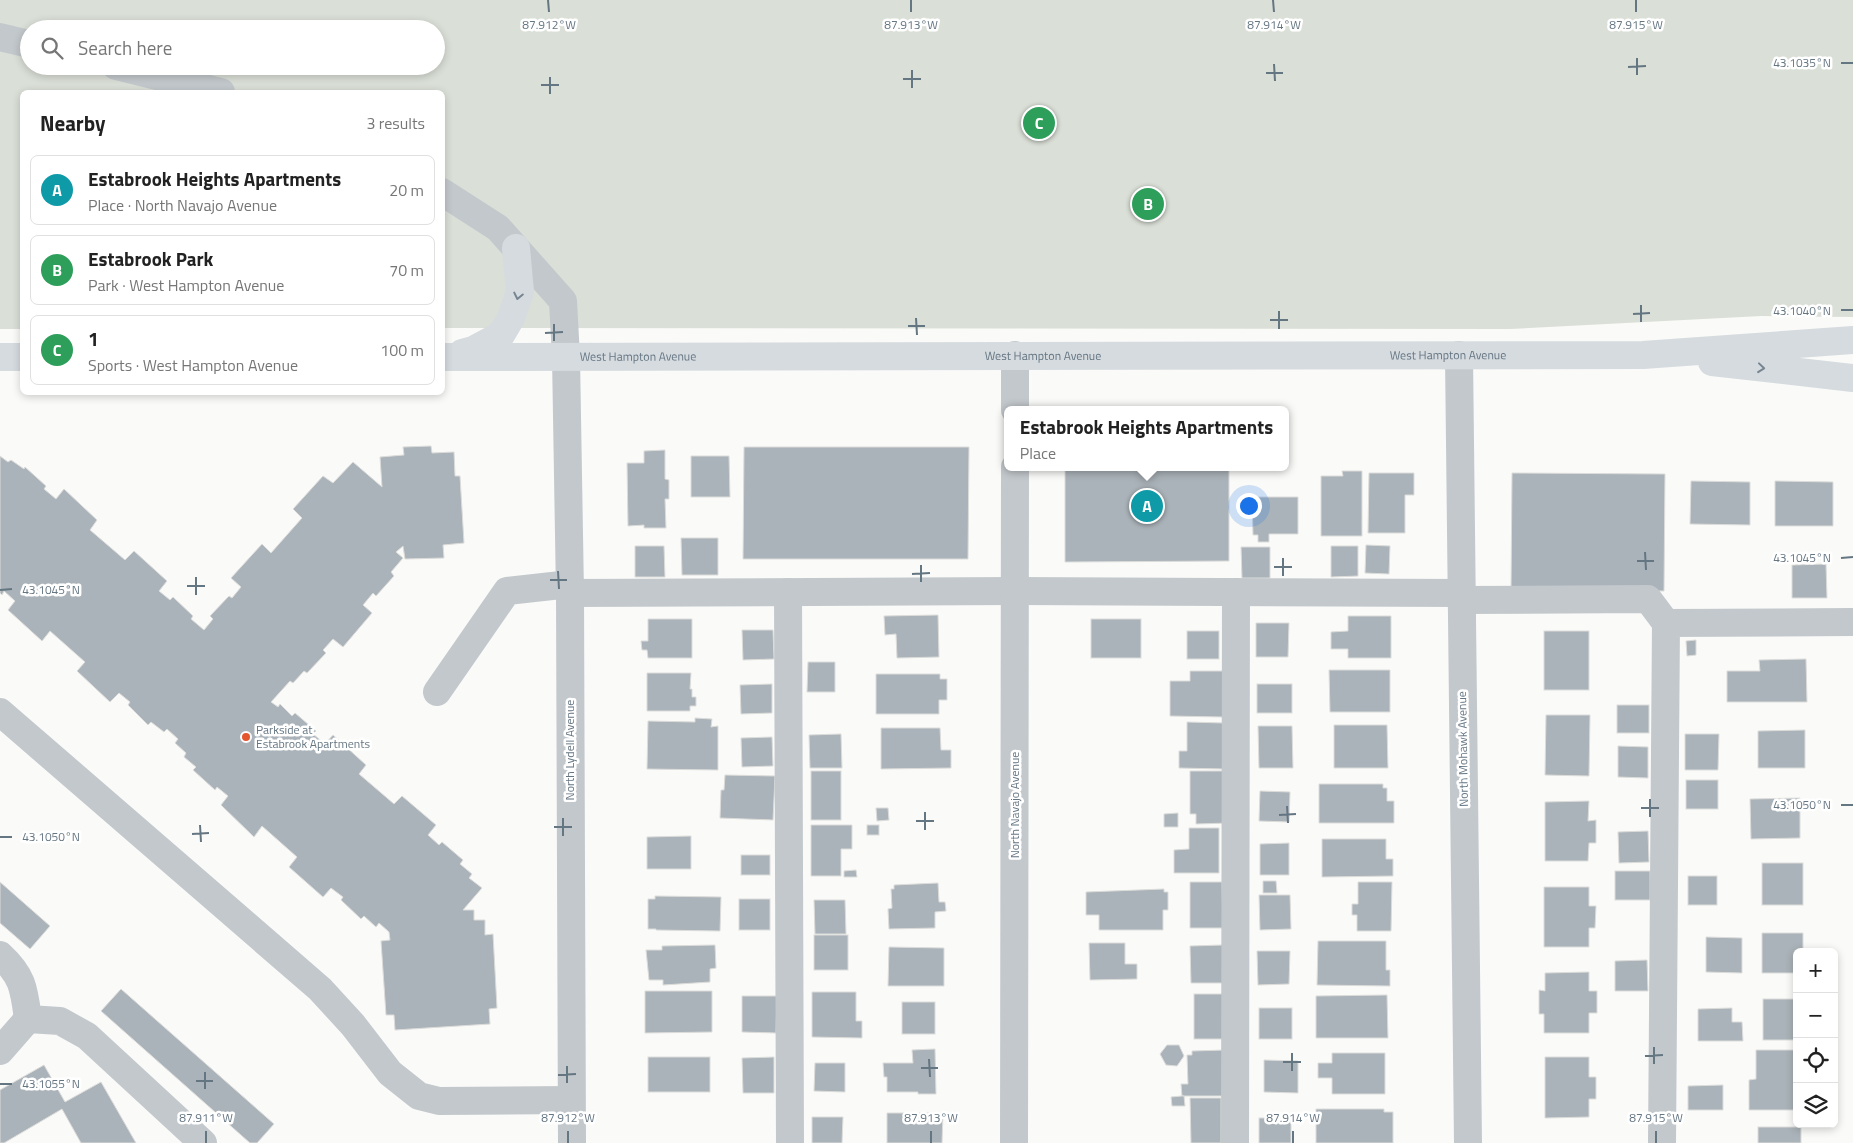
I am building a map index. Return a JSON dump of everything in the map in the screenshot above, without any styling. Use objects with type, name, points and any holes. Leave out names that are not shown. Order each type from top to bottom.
[{"type":"main road","points":[[445,357],[473,350],[494,338],[500,334],[512,318],[520,292],[516,248]]},
{"type":"main road","name":"West Hampton Avenue","points":[[445,357],[1643,355],[1853,340]]},
{"type":"main road","name":"West Hampton Avenue","points":[[1643,355],[1853,378]]},
{"type":"main road","points":[[0,357],[20,357]]},
{"type":"street","points":[[0,37],[20,42]]},
{"type":"street","points":[[152,75],[213,90]]},
{"type":"street","name":"North Lydell Avenue","points":[[445,194],[498,228],[563,301],[566,357],[570,588],[572,1143]]},
{"type":"street","points":[[1015,355],[1015,406]]},
{"type":"street","name":"North Mohawk Avenue","points":[[1459,355],[1468,1143]]},
{"type":"street","name":"North Navajo Avenue","points":[[1014,1143],[1015,471]]},
{"type":"street","points":[[437,692],[507,591],[570,588],[788,592],[1236,592],[1648,600],[1666,623],[1662,1143]]},
{"type":"street","points":[[788,592],[790,1143]]},
{"type":"street","points":[[1236,592],[1236,1143]]},
{"type":"street","points":[[1666,623],[1853,622]]},
{"type":"street","points":[[0,712],[320,989],[354,1025],[390,1072],[419,1096],[439,1101],[571,1100]]},
{"type":"street","points":[[0,955],[14,968],[25,992],[28,1018],[0,1052]]},
{"type":"street","points":[[28,1018],[60,1021],[87,1036],[203,1143]]},
{"type":"shaded area","points":[[0,0],[1853,0],[1853,317],[1761,316],[1510,329],[445,328],[445,90],[20,90],[20,329],[0,329]]},
{"type":"building","name":"Parkside at Estabrook Apartments","points":[[431,446],[432,453],[454,452],[455,476],[460,476],[464,543],[443,545],[444,558],[405,559],[403,546],[396,552],[403,558],[391,572],[394,576],[376,596],[373,593],[363,605],[372,613],[343,647],[333,639],[323,650],[326,653],[307,673],[304,671],[293,683],[290,681],[271,702],[278,707],[280,704],[292,716],[295,713],[316,731],[313,734],[325,744],[333,735],[366,765],[359,774],[394,804],[402,796],[436,825],[428,835],[439,845],[442,842],[463,860],[460,864],[472,874],[469,878],[482,888],[463,910],[474,910],[474,920],[485,920],[485,935],[493,934],[497,1008],[489,1009],[490,1024],[395,1030],[394,1015],[386,1015],[381,941],[390,940],[389,932],[379,923],[376,927],[364,916],[361,919],[341,900],[343,897],[331,888],[323,897],[289,867],[297,857],[262,826],[254,837],[221,805],[228,796],[217,787],[215,790],[193,770],[196,767],[184,757],[186,753],[175,743],[178,739],[167,729],[164,732],[151,722],[148,725],[128,705],[130,702],[119,693],[110,702],[77,671],[85,662],[50,631],[42,641],[8,610],[15,601],[4,591],[2,595],[0,593],[0,456],[8,462],[11,460],[24,469],[25,467],[46,486],[44,489],[56,499],[64,489],[97,520],[90,530],[125,560],[134,551],[167,581],[159,591],[170,600],[173,597],[193,616],[191,619],[204,630],[213,619],[210,616],[229,596],[232,598],[241,587],[231,578],[262,544],[271,553],[302,518],[293,509],[323,476],[333,483],[353,462],[382,487],[380,457],[404,455],[403,447]]},
{"type":"building","points":[[744,447],[969,447],[968,559],[743,559]]},
{"type":"building","points":[[665,450],[665,479],[669,480],[669,499],[665,499],[666,528],[644,528],[644,525],[628,526],[627,463],[644,463],[644,451]]},
{"type":"building","points":[[691,456],[729,456],[730,497],[691,497]]},
{"type":"building","points":[[1065,471],[1229,471],[1229,561],[1065,562]]},
{"type":"building","points":[[1342,471],[1362,471],[1362,536],[1321,536],[1321,476],[1343,476]]},
{"type":"building","points":[[1369,473],[1414,473],[1414,495],[1405,495],[1405,533],[1368,533]]},
{"type":"building","points":[[1512,473],[1665,474],[1664,591],[1511,590]]},
{"type":"building","points":[[1691,481],[1750,482],[1750,525],[1690,524]]},
{"type":"building","points":[[1775,481],[1833,482],[1833,526],[1775,526]]},
{"type":"building","points":[[1252,497],[1298,497],[1298,534],[1269,534],[1269,542],[1258,542],[1258,535],[1253,535]]},
{"type":"building","points":[[681,538],[718,538],[718,575],[682,575]]},
{"type":"building","points":[[1366,545],[1390,546],[1389,574],[1365,573]]},
{"type":"building","points":[[635,546],[664,546],[665,577],[635,577]]},
{"type":"building","points":[[1331,546],[1358,546],[1358,576],[1331,577]]},
{"type":"building","points":[[1241,547],[1270,547],[1270,578],[1242,578]]},
{"type":"building","points":[[1826,564],[1827,598],[1792,598],[1792,565]]},
{"type":"building","points":[[938,615],[939,657],[897,658],[896,634],[885,635],[884,616]]},
{"type":"building","points":[[1348,616],[1391,616],[1391,658],[1348,658],[1348,649],[1331,649],[1331,632],[1348,631]]},
{"type":"building","points":[[648,619],[692,619],[692,658],[648,658],[647,650],[642,650],[641,641],[648,641]]},
{"type":"building","points":[[1091,619],[1141,619],[1141,658],[1091,658]]},
{"type":"building","points":[[1256,623],[1289,623],[1288,657],[1256,657]]},
{"type":"building","points":[[742,630],[773,630],[774,659],[743,660]]},
{"type":"building","points":[[1187,631],[1219,631],[1219,659],[1187,659]]},
{"type":"building","points":[[1544,631],[1589,631],[1589,690],[1544,690]]},
{"type":"building","points":[[1696,640],[1696,655],[1687,656],[1686,641]]},
{"type":"building","points":[[1806,659],[1807,702],[1727,702],[1727,671],[1760,671],[1759,660]]},
{"type":"building","points":[[808,662],[835,662],[835,692],[807,692]]},
{"type":"building","points":[[1329,670],[1390,670],[1390,712],[1330,712]]},
{"type":"building","points":[[1190,671],[1224,671],[1223,717],[1170,716],[1170,681],[1190,681]]},
{"type":"building","points":[[647,673],[691,673],[690,689],[692,689],[692,697],[696,697],[696,706],[690,706],[690,711],[647,711]]},
{"type":"building","points":[[876,674],[940,674],[940,679],[947,679],[947,700],[939,700],[939,714],[876,714]]},
{"type":"building","points":[[772,684],[772,713],[741,714],[740,685]]},
{"type":"building","points":[[1257,684],[1292,684],[1292,713],[1257,713]]},
{"type":"building","points":[[1617,705],[1649,705],[1649,733],[1617,733]]},
{"type":"building","points":[[1546,715],[1590,715],[1589,776],[1545,775]]},
{"type":"building","points":[[695,718],[712,719],[711,727],[718,726],[718,770],[647,769],[648,721],[695,722]]},
{"type":"building","points":[[1187,722],[1224,723],[1224,769],[1179,768],[1179,751],[1187,751]]},
{"type":"building","points":[[1334,725],[1387,725],[1388,768],[1334,768]]},
{"type":"building","points":[[1258,726],[1292,726],[1293,768],[1259,768]]},
{"type":"building","points":[[881,728],[940,728],[941,750],[951,750],[951,768],[881,769]]},
{"type":"building","points":[[1805,730],[1805,768],[1758,768],[1758,731]]},
{"type":"building","points":[[841,734],[842,768],[810,768],[809,735]]},
{"type":"building","points":[[1685,734],[1719,734],[1718,770],[1685,770]]},
{"type":"building","points":[[772,737],[773,766],[742,767],[741,738]]},
{"type":"building","points":[[1618,746],[1648,747],[1648,778],[1618,777]]},
{"type":"building","points":[[811,771],[841,771],[841,820],[811,820]]},
{"type":"building","points":[[1190,771],[1223,771],[1228,823],[1196,824],[1196,814],[1190,814]]},
{"type":"building","points":[[725,775],[775,776],[773,820],[720,818],[721,790],[724,790]]},
{"type":"building","points":[[1686,780],[1718,780],[1718,809],[1686,809]]},
{"type":"building","points":[[1319,784],[1383,784],[1383,788],[1387,788],[1387,801],[1394,801],[1394,823],[1319,823]]},
{"type":"building","points":[[1260,791],[1290,792],[1289,822],[1259,821]]},
{"type":"building","points":[[1800,798],[1800,838],[1751,839],[1750,799]]},
{"type":"building","points":[[1589,801],[1588,821],[1596,820],[1596,843],[1589,843],[1588,861],[1545,861],[1545,802]]},
{"type":"building","points":[[876,808],[888,808],[889,820],[877,821]]},
{"type":"building","points":[[1178,813],[1178,827],[1164,827],[1164,814]]},
{"type":"building","points":[[811,825],[852,825],[852,849],[841,849],[841,876],[811,876]]},
{"type":"building","points":[[867,825],[879,825],[879,835],[867,835]]},
{"type":"building","points":[[1189,828],[1219,828],[1219,873],[1174,873],[1174,850],[1189,849]]},
{"type":"building","points":[[1648,831],[1649,862],[1619,863],[1618,832]]},
{"type":"building","points":[[691,836],[691,869],[647,869],[647,837]]},
{"type":"building","points":[[1322,839],[1386,839],[1386,859],[1393,859],[1393,876],[1322,877]]},
{"type":"building","points":[[1289,843],[1289,875],[1260,875],[1260,844]]},
{"type":"building","points":[[741,855],[770,855],[770,875],[741,875]]},
{"type":"building","points":[[1762,863],[1803,863],[1803,905],[1762,905]]},
{"type":"building","points":[[856,870],[857,877],[844,877],[844,871]]},
{"type":"building","points":[[1615,871],[1650,871],[1650,900],[1615,900]]},
{"type":"building","points":[[1688,876],[1717,876],[1717,905],[1688,905]]},
{"type":"building","points":[[1263,881],[1276,881],[1277,893],[1263,893]]},
{"type":"building","points":[[0,882],[50,926],[30,949],[0,923]]},
{"type":"building","points":[[1190,882],[1222,882],[1223,928],[1190,928]]},
{"type":"building","points":[[1358,882],[1392,882],[1391,931],[1357,931],[1357,915],[1352,915],[1352,904],[1358,904]]},
{"type":"building","points":[[938,883],[939,902],[945,902],[946,911],[935,912],[935,928],[889,929],[888,909],[892,908],[891,889],[894,889],[894,885]]},
{"type":"building","points":[[1544,887],[1589,887],[1589,906],[1596,906],[1595,928],[1589,928],[1589,947],[1544,947]]},
{"type":"building","points":[[1164,889],[1164,892],[1168,892],[1168,910],[1163,910],[1163,930],[1099,930],[1099,915],[1086,915],[1086,892]]},
{"type":"building","points":[[1259,895],[1290,895],[1291,929],[1260,930]]},
{"type":"building","points":[[655,896],[721,897],[720,931],[648,929],[648,899],[655,899]]},
{"type":"building","points":[[739,899],[770,899],[770,930],[739,930]]},
{"type":"building","points":[[814,900],[845,900],[846,934],[815,934]]},
{"type":"building","points":[[1762,933],[1803,933],[1803,948],[1793,948],[1793,973],[1762,973]]},
{"type":"building","points":[[814,935],[848,935],[848,970],[814,970]]},
{"type":"building","points":[[1706,937],[1742,938],[1742,973],[1706,972]]},
{"type":"building","points":[[1318,941],[1386,941],[1386,970],[1390,970],[1390,986],[1317,985]]},
{"type":"building","points":[[1089,943],[1125,943],[1125,964],[1137,964],[1137,979],[1090,980]]},
{"type":"building","points":[[715,945],[716,968],[710,969],[710,982],[663,985],[663,980],[649,980],[646,950],[662,950],[662,946]]},
{"type":"building","points":[[1223,945],[1224,983],[1191,983],[1190,946]]},
{"type":"building","points":[[889,947],[944,948],[944,986],[888,986]]},
{"type":"building","points":[[1257,951],[1290,951],[1289,984],[1258,985]]},
{"type":"building","points":[[1647,960],[1648,991],[1615,991],[1615,961]]},
{"type":"building","points":[[1589,972],[1589,991],[1597,991],[1597,1013],[1589,1013],[1589,1033],[1544,1033],[1544,1014],[1539,1014],[1539,990],[1545,991],[1545,973]]},
{"type":"building","points":[[121,989],[274,1124],[257,1143],[250,1143],[101,1011]]},
{"type":"building","points":[[645,991],[712,991],[712,1032],[645,1033]]},
{"type":"building","points":[[812,992],[856,992],[856,1021],[862,1021],[862,1038],[812,1037]]},
{"type":"building","points":[[1194,994],[1225,994],[1225,1039],[1194,1039]]},
{"type":"building","points":[[1387,995],[1388,1038],[1316,1038],[1316,996]]},
{"type":"building","points":[[742,996],[777,996],[776,1033],[742,1032]]},
{"type":"building","points":[[1763,999],[1793,999],[1793,1040],[1763,1040]]},
{"type":"building","points":[[902,1002],[935,1002],[935,1034],[902,1034]]},
{"type":"building","points":[[1259,1008],[1292,1008],[1292,1039],[1259,1039]]},
{"type":"building","points":[[1732,1008],[1732,1022],[1742,1022],[1743,1041],[1698,1041],[1698,1009]]},
{"type":"building","points":[[1167,1045],[1179,1045],[1184,1056],[1177,1066],[1166,1065],[1160,1054]]},
{"type":"building","points":[[935,1049],[936,1094],[887,1092],[887,1077],[884,1077],[883,1063],[913,1063],[912,1050]]},
{"type":"building","points":[[1226,1050],[1226,1096],[1182,1096],[1181,1084],[1188,1084],[1187,1055],[1192,1055],[1192,1051]]},
{"type":"building","points":[[1756,1050],[1793,1050],[1793,1110],[1749,1110],[1749,1080],[1756,1079]]},
{"type":"building","points":[[1332,1053],[1385,1053],[1385,1094],[1332,1094],[1332,1078],[1318,1078],[1318,1063],[1332,1063]]},
{"type":"building","points":[[648,1057],[710,1057],[710,1092],[648,1092]]},
{"type":"building","points":[[774,1057],[774,1093],[743,1093],[742,1058]]},
{"type":"building","points":[[1545,1057],[1589,1057],[1589,1077],[1596,1077],[1596,1099],[1589,1099],[1589,1117],[1545,1118]]},
{"type":"building","points":[[1264,1060],[1298,1061],[1298,1093],[1264,1092]]},
{"type":"building","points":[[815,1063],[845,1063],[845,1092],[814,1091]]},
{"type":"building","points":[[44,1065],[65,1102],[101,1082],[136,1143],[81,1143],[62,1109],[4,1143],[0,1143],[0,1090]]},
{"type":"building","points":[[1723,1085],[1723,1110],[1688,1110],[1688,1086]]},
{"type":"building","points":[[1184,1096],[1185,1106],[1172,1106],[1171,1097]]},
{"type":"building","points":[[1190,1098],[1221,1098],[1221,1143],[1191,1143]]},
{"type":"building","points":[[1316,1109],[1384,1109],[1384,1112],[1393,1112],[1393,1143],[1316,1143]]},
{"type":"building","points":[[887,1113],[943,1113],[942,1143],[887,1143]]},
{"type":"building","points":[[812,1117],[843,1117],[842,1143],[812,1143]]},
{"type":"building","points":[[1259,1118],[1291,1118],[1291,1143],[1259,1143]]},
{"type":"building","points":[[1758,1127],[1801,1128],[1801,1143],[1758,1143]]},
{"type":"place","name":"1","points":[[1039,123]]},
{"type":"place","name":"Estabrook Park","points":[[1148,204]]},
{"type":"place","name":"Estabrook Heights Apartments","points":[[1147,506]]},
{"type":"place","name":"Parkside at Estabrook Apartments","points":[[246,737]]}]
